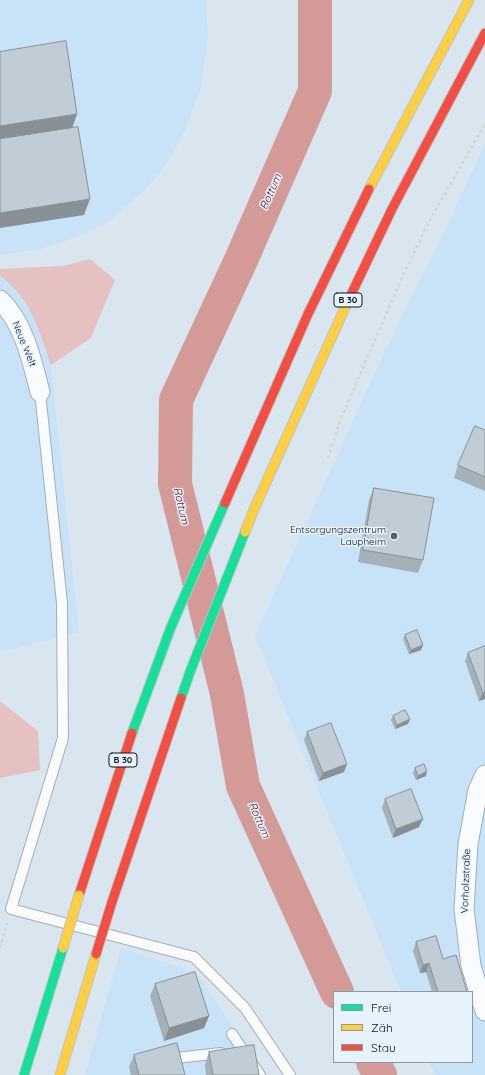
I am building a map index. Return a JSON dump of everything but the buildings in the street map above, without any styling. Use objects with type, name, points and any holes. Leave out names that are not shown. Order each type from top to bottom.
[{"type":"highway","name":"B 30","points":[[24,1075],[79,895],[132,734],[171,627],[308,314],[369,189],[469,0]]},
{"type":"highway","name":"B 30","points":[[60,1075],[112,902],[190,672],[258,500],[336,326],[388,216],[485,33]]},
{"type":"street","name":"Neue Welt","points":[[0,300],[7,306],[20,330],[31,358],[40,392]]},
{"type":"street","name":"Vorholzstraße","points":[[485,775],[478,790],[468,844],[464,909],[471,966],[485,1012]]},
{"type":"lane","points":[[40,392],[62,603],[63,738],[11,909],[194,957],[245,1008],[290,1075]]},
{"type":"lane","points":[[232,1034],[260,1075]]},
{"type":"lane","points":[[176,1058],[244,1051]]},
{"type":"path","points":[[328,458],[340,421],[404,273],[431,218],[485,124]]},
{"type":"path","points":[[0,948],[11,909]]},
{"type":"shaded area","points":[[0,0],[206,0],[208,37],[201,87],[185,131],[165,166],[145,190],[109,221],[77,237],[41,249],[0,255]]},
{"type":"shaded area","points":[[485,144],[485,1075],[435,1075],[429,1063],[473,1063],[473,991],[401,991],[255,636],[377,368]]},
{"type":"shaded area","points":[[90,259],[115,280],[91,338],[51,365],[33,316],[19,294],[0,276],[0,269],[63,266]]},
{"type":"shaded area","points":[[0,276],[20,294],[34,317],[51,365],[79,632],[0,652]]},
{"type":"shaded area","points":[[0,701],[38,731],[40,770],[0,778]]},
{"type":"shaded area","points":[[121,948],[195,972],[267,1075],[85,1075]]},
{"type":"waterway","name":"Rottum","points":[[315,0],[315,91],[241,260],[176,400],[175,484],[227,694],[243,786],[337,991]]},
{"type":"waterway","name":"Rottum","points":[[374,1063],[380,1075]]},
{"type":"traffic: fast","points":[[132,733],[171,627],[225,503]]},
{"type":"traffic: fast","points":[[181,698],[245,532]]},
{"type":"traffic: fast","points":[[24,1075],[63,948]]},
{"type":"traffic: slow","points":[[369,189],[469,0]]},
{"type":"traffic: slow","points":[[245,532],[349,299]]},
{"type":"traffic: slow","points":[[63,948],[79,895]]},
{"type":"traffic: slow","points":[[60,1075],[96,954]]},
{"type":"traffic: jam","points":[[349,299],[392,209],[485,33]]},
{"type":"traffic: jam","points":[[225,503],[308,314],[369,189]]},
{"type":"traffic: jam","points":[[112,902],[181,698]]},
{"type":"traffic: jam","points":[[79,895],[132,733]]},
{"type":"traffic: jam","points":[[96,954],[112,902]]},
{"type":"place","name":"Entsorgungszentrum Laupheim","points":[[394,536]]}]
